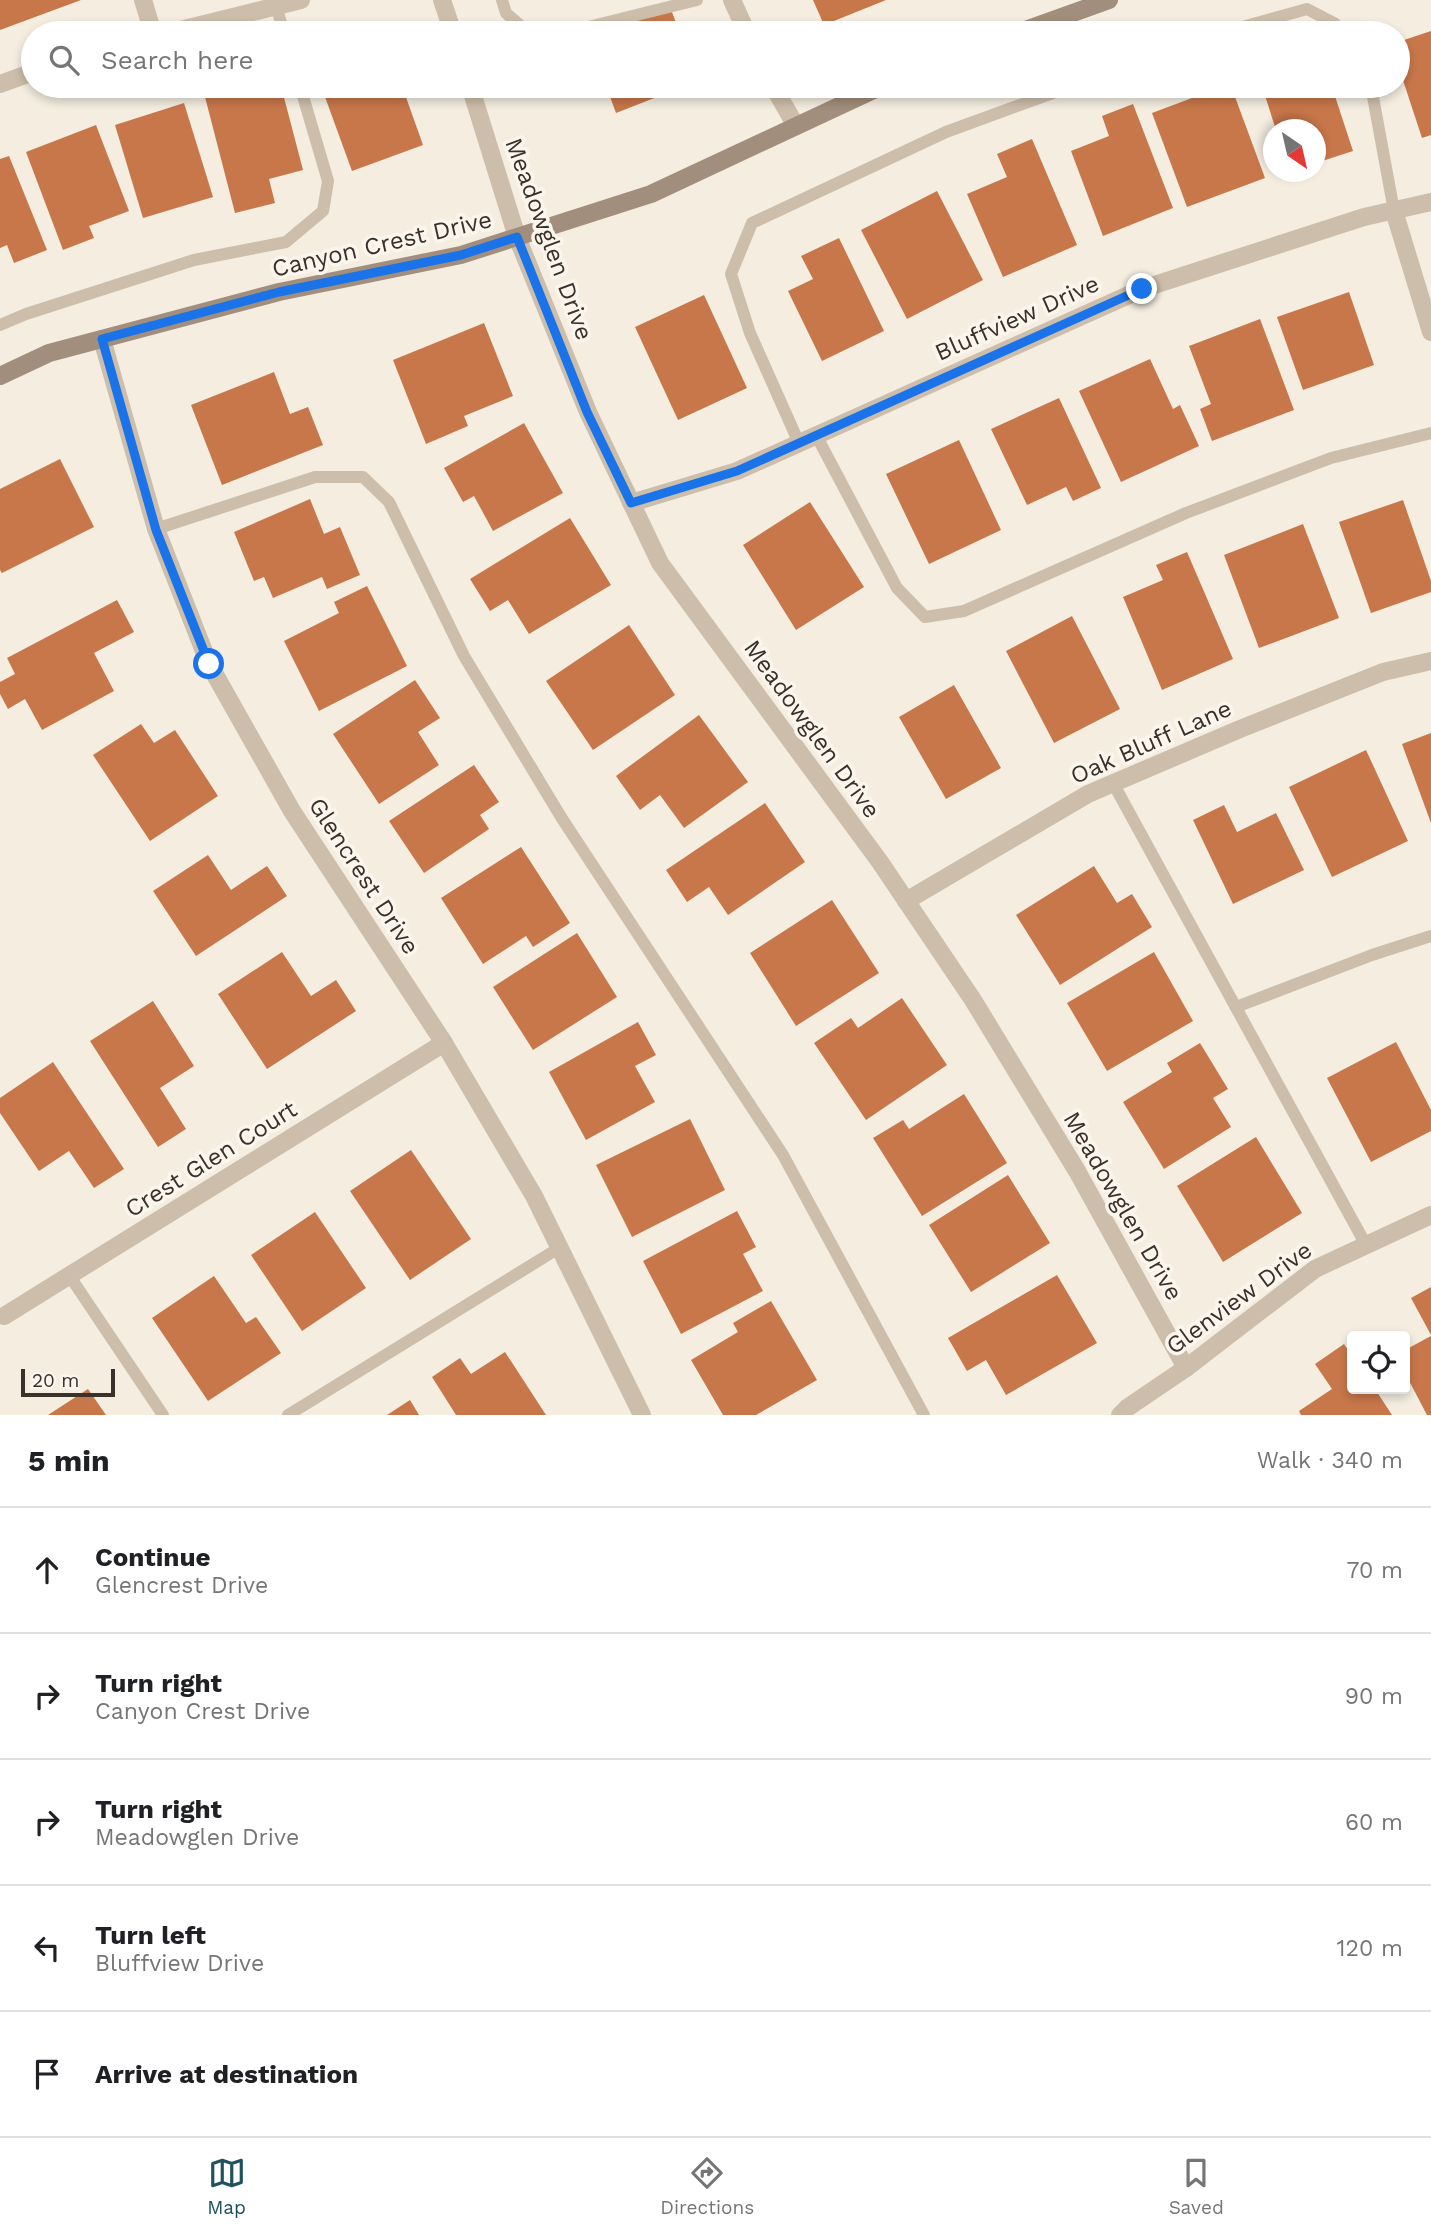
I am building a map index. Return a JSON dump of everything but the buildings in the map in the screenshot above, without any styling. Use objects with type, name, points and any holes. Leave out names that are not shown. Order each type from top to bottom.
[{"type":"street","points":[[143,0],[149,21]]},
{"type":"street","points":[[216,21],[301,0]]},
{"type":"street","points":[[442,0],[449,21]]},
{"type":"street","points":[[732,0],[742,21]]},
{"type":"street","points":[[1050,21],[1108,0]]},
{"type":"street","points":[[0,84],[21,76]]},
{"type":"street","name":"Meadowglen Drive","points":[[474,98],[517,237],[587,412],[660,563],[906,901],[973,1000],[1077,1171],[1186,1368]]},
{"type":"street","points":[[780,98],[796,127]]},
{"type":"street","name":"Canyon Crest Drive","points":[[0,376],[49,353],[279,292],[461,255],[651,194],[857,98]]},
{"type":"street","name":"Bluffview Drive","points":[[631,503],[737,471],[1142,289],[1364,217],[1431,202]]},
{"type":"street","points":[[1394,211],[1431,332]]},
{"type":"street","name":"Glencrest Drive","points":[[102,339],[156,530],[209,664],[292,811],[444,1043],[534,1196],[642,1415]]},
{"type":"street","name":"Oak Bluff Lane","points":[[906,901],[1088,794],[1383,672],[1431,661]]},
{"type":"street","name":"Crest Glen Court","points":[[4,1316],[444,1043]]},
{"type":"street","name":"Glenview Drive","points":[[1120,1415],[1315,1269],[1431,1214]]},
{"type":"lane","points":[[502,0],[506,13],[515,21]]},
{"type":"lane","points":[[612,21],[697,0]]},
{"type":"lane","points":[[276,6],[280,21]]},
{"type":"lane","points":[[1264,21],[1307,9],[1330,21]]},
{"type":"lane","points":[[0,324],[194,260],[286,242],[323,211],[328,181],[304,98]]},
{"type":"lane","points":[[799,443],[751,333],[732,274],[752,223],[946,132],[1039,98]]},
{"type":"lane","points":[[1373,98],[1394,211]]},
{"type":"lane","points":[[816,435],[897,588],[925,617],[964,611],[1186,513],[1331,458],[1431,433]]},
{"type":"lane","points":[[156,530],[315,477],[363,477],[389,502],[464,656],[561,817],[783,1155],[924,1415]]},
{"type":"lane","points":[[1113,783],[1366,1245]]},
{"type":"lane","points":[[1236,1007],[1372,955],[1431,936]]},
{"type":"lane","points":[[288,1415],[559,1248]]},
{"type":"lane","points":[[69,1275],[163,1415]]},
{"type":"route","points":[[209,664],[156,530],[102,339],[279,292],[461,255],[517,237],[587,412],[631,503],[737,471],[1142,289]]}]
